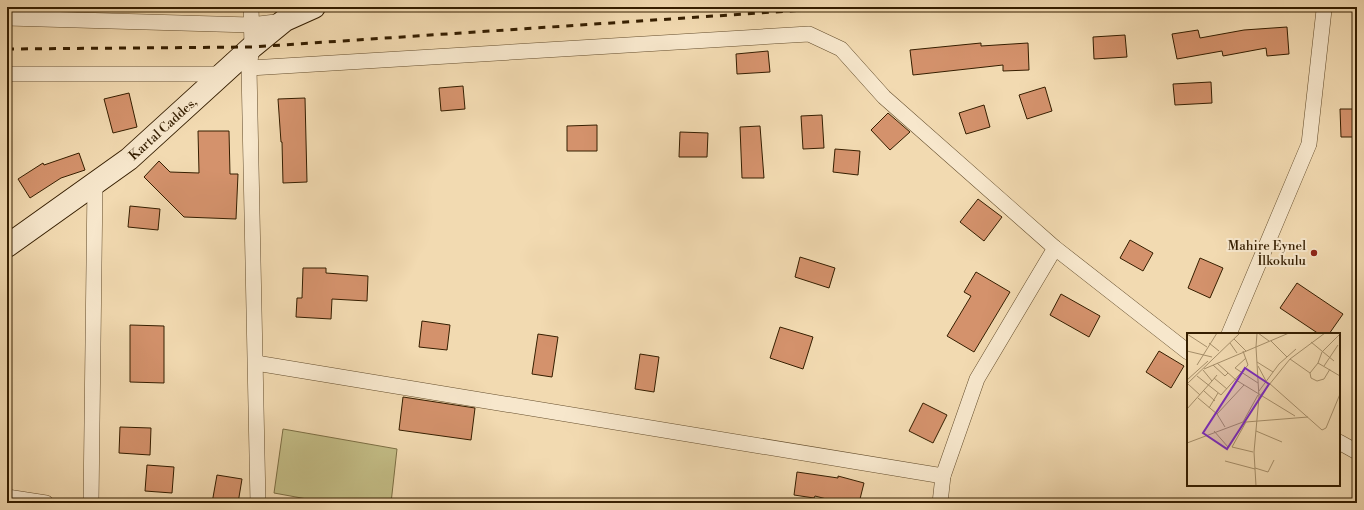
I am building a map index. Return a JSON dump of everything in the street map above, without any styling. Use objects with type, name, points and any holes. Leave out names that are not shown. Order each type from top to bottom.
[{"type":"main road","name":"Kartal Caddes,","points":[[7,246],[129,160],[223,74],[250,58],[285,20],[314,7]]},
{"type":"street","points":[[251,7],[250,58],[258,503]]},
{"type":"street","points":[[1229,333],[1309,144],[1324,10]]},
{"type":"street","points":[[7,18],[251,24],[285,20]]},
{"type":"street","points":[[250,58],[809,34],[841,49],[884,98],[1055,248],[1187,351]]},
{"type":"street","points":[[7,74],[223,74]]},
{"type":"street","points":[[91,503],[95,184]]},
{"type":"street","points":[[940,503],[943,476],[977,379],[1055,248]]},
{"type":"street","points":[[256,363],[943,476]]},
{"type":"street","points":[[1340,443],[1357,452]]},
{"type":"street","points":[[7,497],[46,503]]},
{"type":"shaded area","points":[[283,429],[397,449],[391,503],[329,503],[274,493]]},
{"type":"building","points":[[1287,27],[1289,54],[1267,56],[1266,48],[1223,56],[1222,51],[1177,59],[1172,34],[1198,30],[1200,38],[1244,30]]},
{"type":"building","points":[[1125,35],[1127,57],[1094,59],[1093,37]]},
{"type":"building","points":[[981,43],[981,46],[1028,43],[1029,70],[1003,71],[1003,65],[913,75],[910,50]]},
{"type":"building","points":[[768,51],[770,72],[737,74],[736,54]]},
{"type":"building","points":[[1211,82],[1212,103],[1175,105],[1173,84]]},
{"type":"building","points":[[463,86],[465,109],[441,111],[439,88]]},
{"type":"building","points":[[1045,87],[1052,111],[1027,119],[1019,95]]},
{"type":"building","points":[[129,93],[137,127],[113,133],[104,99]]},
{"type":"building","points":[[305,98],[307,182],[283,183],[282,142],[278,99]]},
{"type":"building","points":[[984,105],[990,127],[966,134],[959,113]]},
{"type":"building","points":[[1340,109],[1357,109],[1357,137],[1341,137]]},
{"type":"building","points":[[888,113],[910,132],[890,150],[871,130]]},
{"type":"building","points":[[822,115],[824,148],[803,149],[801,116]]},
{"type":"building","points":[[597,125],[597,151],[567,151],[567,126]]},
{"type":"building","points":[[760,126],[764,178],[742,178],[740,127]]},
{"type":"building","points":[[198,131],[229,131],[230,174],[238,174],[236,219],[184,217],[144,177],[159,161],[170,172],[199,173]]},
{"type":"building","points":[[680,132],[708,133],[707,157],[679,157]]},
{"type":"building","points":[[835,149],[860,151],[858,175],[833,172]]},
{"type":"building","points":[[79,153],[85,170],[61,178],[30,198],[18,179],[43,163],[44,165]]},
{"type":"building","points":[[978,199],[1002,217],[984,241],[960,222]]},
{"type":"building","points":[[130,206],[160,209],[158,230],[128,227]]},
{"type":"building","points":[[1130,240],[1153,253],[1143,271],[1120,258]]},
{"type":"building","points":[[800,257],[835,268],[829,288],[795,277]]},
{"type":"building","points":[[1200,258],[1223,268],[1210,298],[1188,288]]},
{"type":"building","points":[[303,268],[326,268],[326,273],[368,276],[367,301],[332,299],[331,319],[296,317],[297,298],[302,298]]},
{"type":"building","points":[[976,272],[1010,292],[974,352],[947,336],[971,296],[964,292]]},
{"type":"building","points":[[1297,283],[1343,314],[1330,333],[1318,333],[1280,308]]},
{"type":"building","points":[[1061,294],[1100,316],[1089,337],[1050,315]]},
{"type":"building","points":[[422,321],[450,325],[447,350],[419,347]]},
{"type":"building","points":[[130,325],[164,326],[164,383],[130,382]]},
{"type":"building","points":[[780,327],[813,337],[803,369],[770,358]]},
{"type":"building","points":[[538,334],[558,337],[552,377],[532,374]]},
{"type":"building","points":[[1159,351],[1184,366],[1171,388],[1146,372]]},
{"type":"building","points":[[640,354],[659,357],[654,392],[635,389]]},
{"type":"building","points":[[403,397],[475,408],[471,440],[399,430]]},
{"type":"building","points":[[923,403],[947,415],[933,443],[909,431]]},
{"type":"building","points":[[120,427],[151,428],[150,455],[119,453]]},
{"type":"building","points":[[147,465],[174,467],[172,493],[145,491]]},
{"type":"building","points":[[797,472],[838,478],[838,476],[864,483],[859,503],[842,503],[815,496],[814,498],[794,495]]},
{"type":"building","points":[[217,475],[242,479],[238,503],[212,503]]},
{"type":"railway","points":[[7,49],[252,47],[849,7]]},
{"type":"place","name":"Mahire Eynel İlkokulu","points":[[1314,253]]}]
